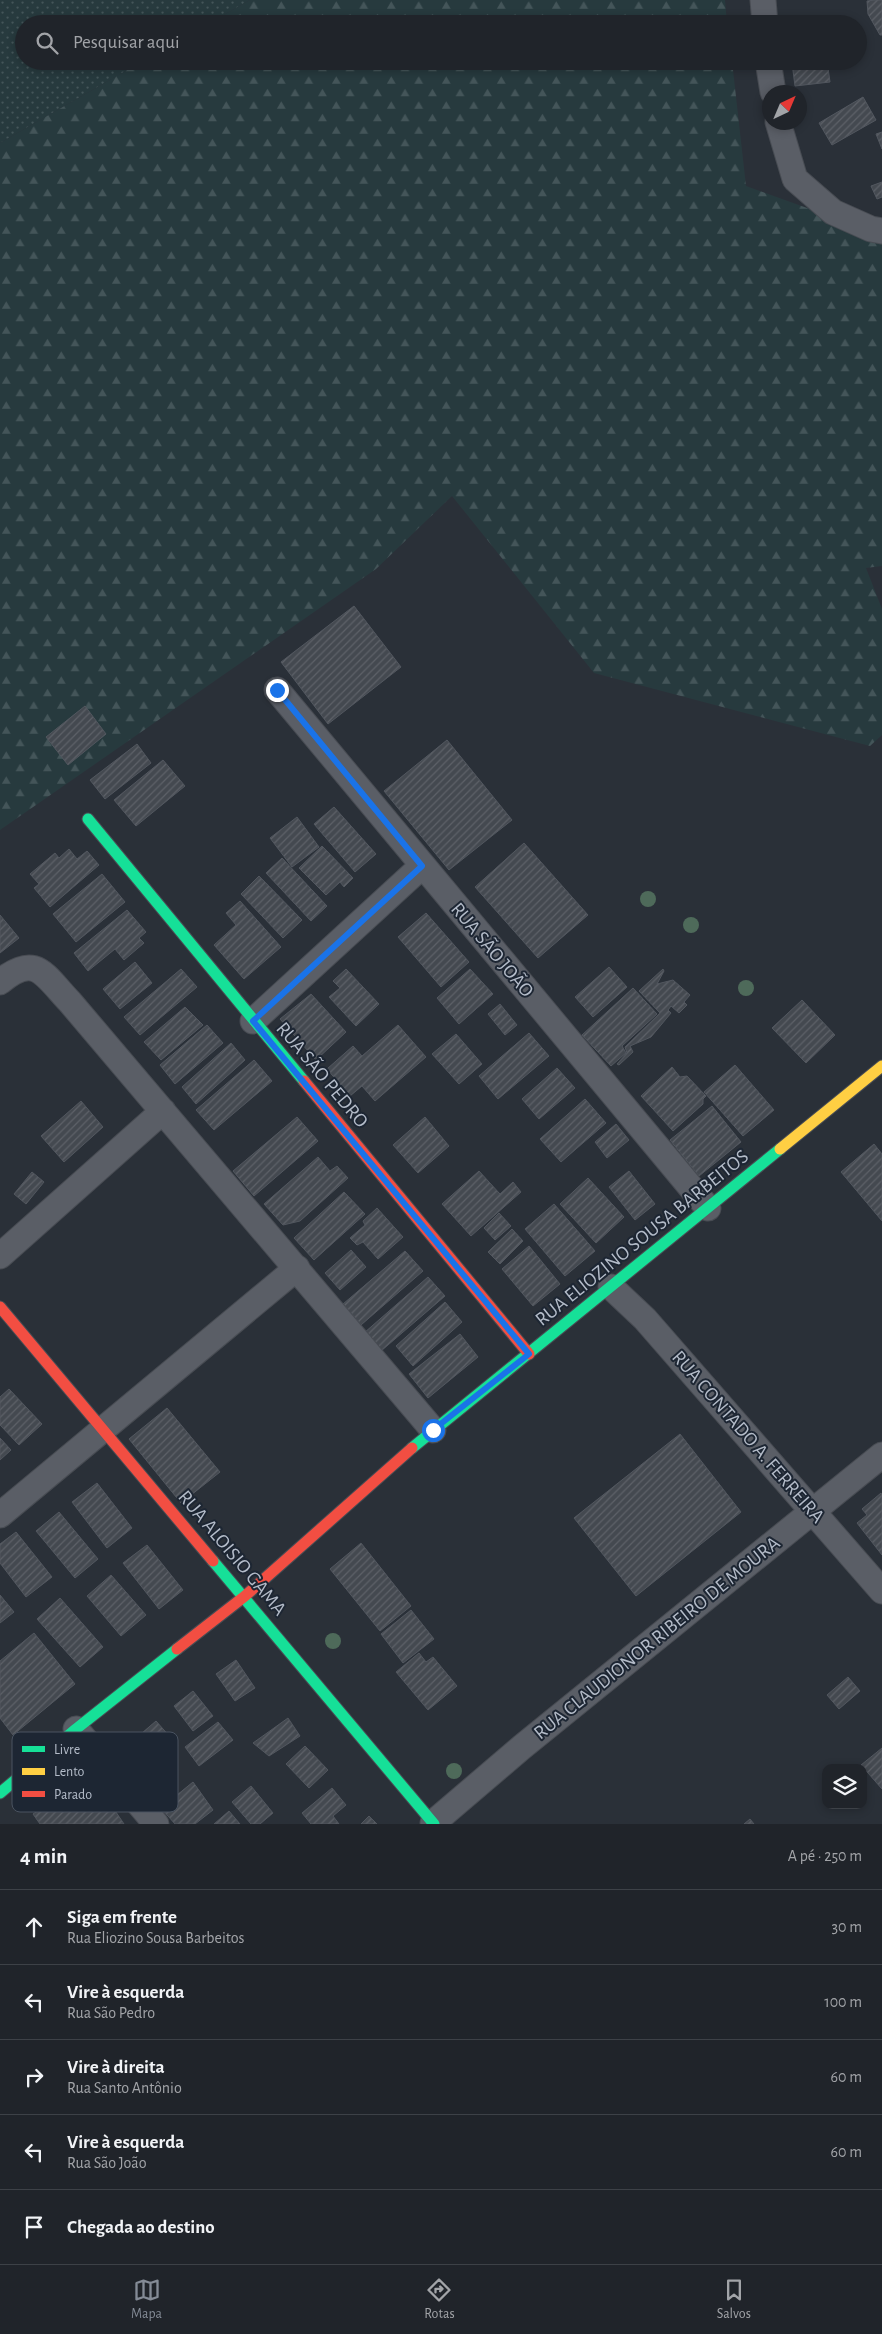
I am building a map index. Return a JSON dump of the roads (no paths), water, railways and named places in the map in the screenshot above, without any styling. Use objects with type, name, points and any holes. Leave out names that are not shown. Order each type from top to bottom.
[{"type":"street","points":[[763,0],[764,15]]},
{"type":"street","points":[[769,70],[772,85]]},
{"type":"street","points":[[780,130],[795,179],[833,212],[871,229],[882,230]]},
{"type":"street","name":"RUA SÃO JOÃO","points":[[277,690],[708,1208]]},
{"type":"street","name":"RUA SÃO PEDRO","points":[[88,819],[529,1354]]},
{"type":"street","points":[[253,1021],[422,866]]},
{"type":"street","points":[[0,982],[12,972],[24,967],[36,969],[70,1002],[433,1430]]},
{"type":"street","name":"RUA ELIOZINO SOUSA BARBEITOS","points":[[72,1732],[245,1596],[433,1430],[882,1066]]},
{"type":"street","points":[[0,1256],[163,1111]]},
{"type":"street","points":[[0,1515],[297,1268]]},
{"type":"street","name":"RUA CONTADO A. FERREIRA","points":[[611,1287],[645,1319],[882,1591]]},
{"type":"street","name":"RUA ALOISIO GAMA","points":[[0,1307],[434,1823]]},
{"type":"street","name":"RUA CLAUDIONOR RIBEIRO DE MOURA","points":[[434,1823],[522,1747],[882,1455]]},
{"type":"street","name":"RUA ELIOZINO SOUSA BARBEITOS","points":[[0,1793],[12,1783]]},
{"type":"street","points":[[146,1812],[156,1824]]}]
